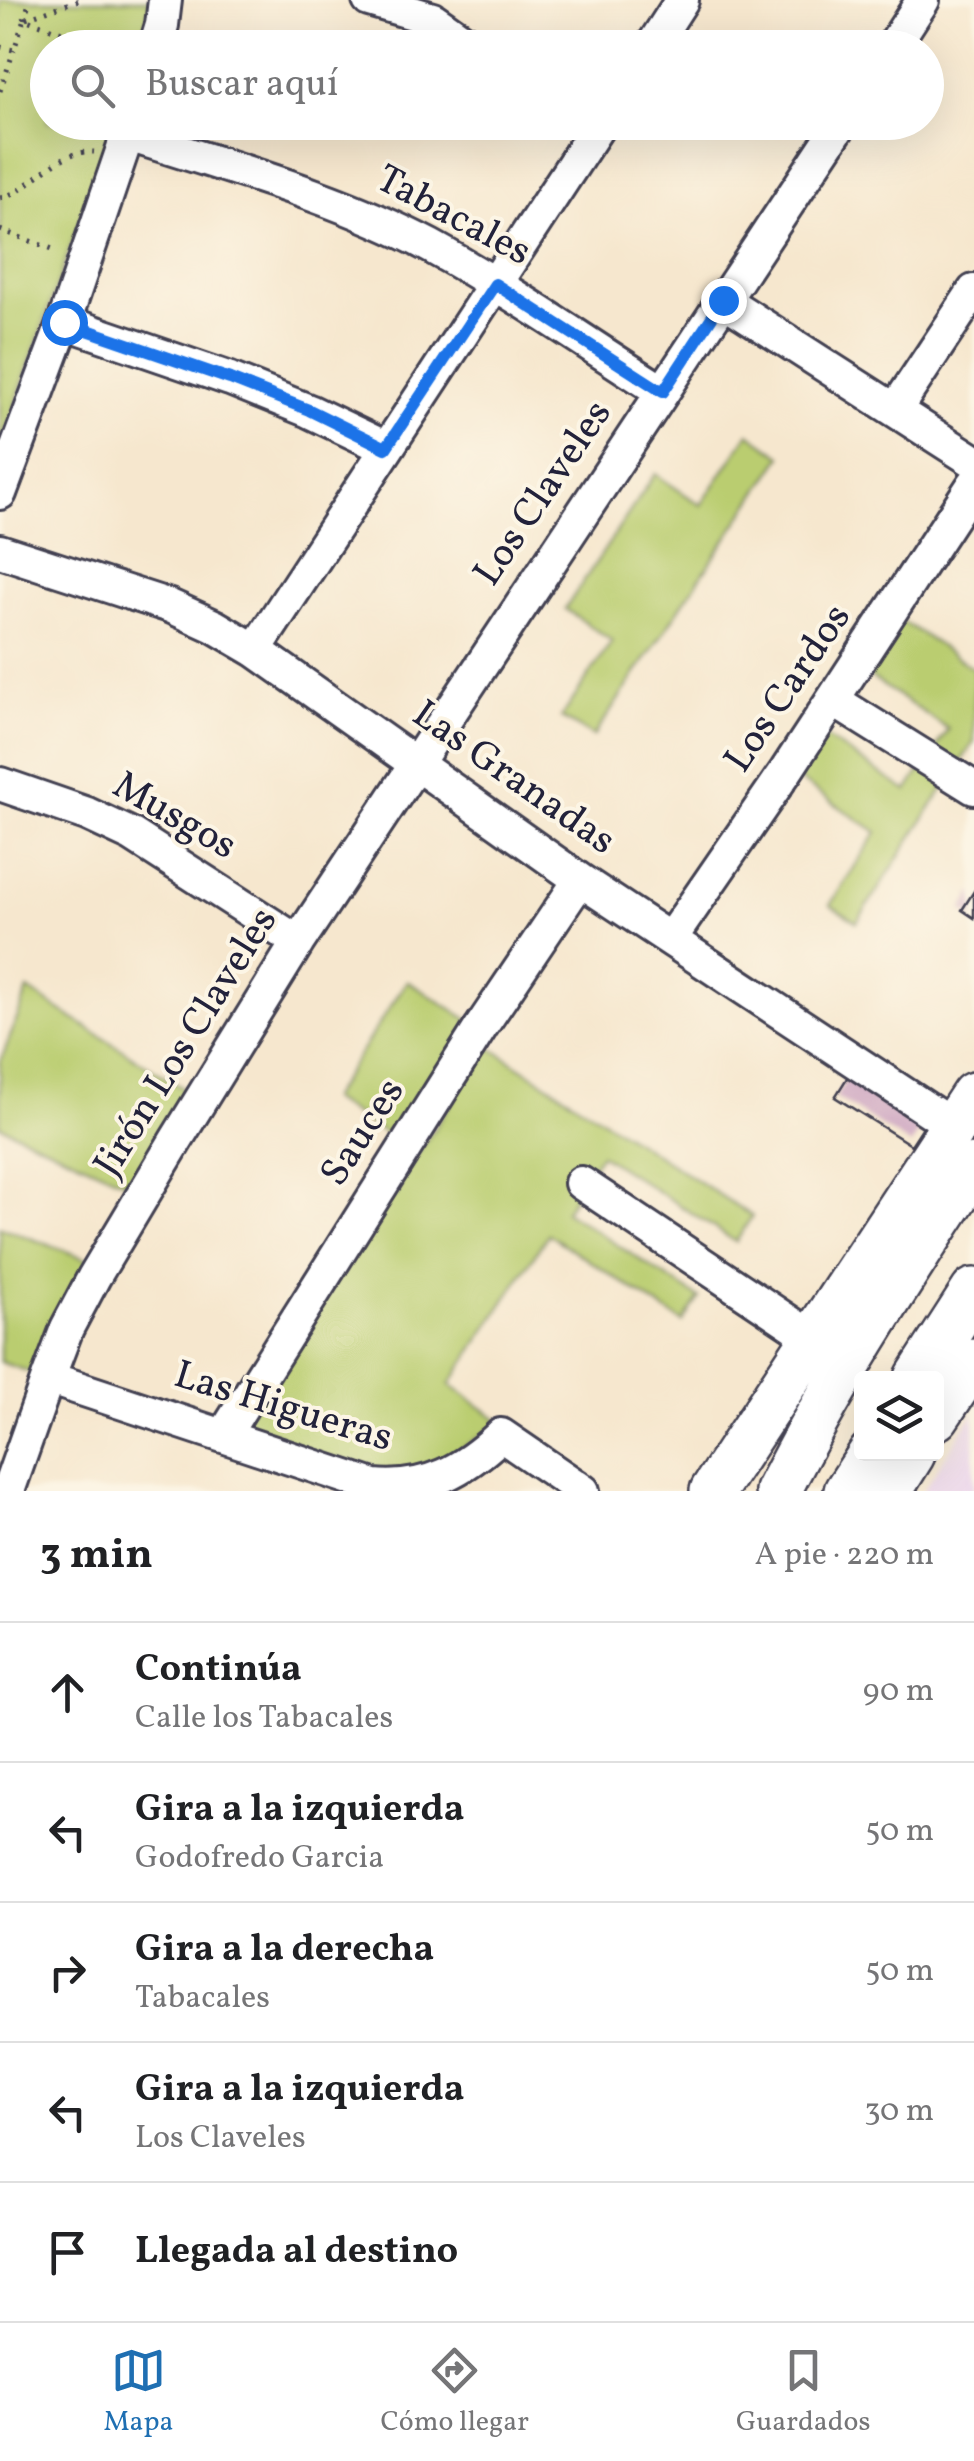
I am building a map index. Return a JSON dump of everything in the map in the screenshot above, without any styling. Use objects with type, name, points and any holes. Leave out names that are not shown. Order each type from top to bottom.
[{"type":"street","points":[[160,30],[165,0]]},
{"type":"street","points":[[369,0],[438,10],[457,30]]},
{"type":"street","points":[[663,30],[682,0]]},
{"type":"street","points":[[904,30],[923,0]]},
{"type":"street","points":[[0,493],[64,322],[120,140]]},
{"type":"street","name":"Tabacales","points":[[131,140],[287,186],[427,245],[663,392]]},
{"type":"street","points":[[256,650],[585,140]]},
{"type":"street","name":"Los Claveles","points":[[417,763],[830,140]]},
{"type":"street","points":[[894,410],[974,292]]},
{"type":"street","points":[[723,300],[974,461]]},
{"type":"street","points":[[64,322],[230,379],[309,410],[386,448]]},
{"type":"street","name":"Los Cardos","points":[[671,938],[974,484]]},
{"type":"street","name":"Las Granadas","points":[[0,551],[170,606],[256,650],[580,880],[964,1110]]},
{"type":"street","points":[[833,700],[974,788]]},
{"type":"street","name":"Jirón Los Claveles","points":[[48,1378],[67,1328],[94,1276],[298,942],[417,763]]},
{"type":"street","name":"Musgos","points":[[0,784],[87,814],[132,835],[298,942]]},
{"type":"street","name":"Sauces","points":[[224,1435],[580,880]]},
{"type":"street","points":[[714,1491],[964,1110]]},
{"type":"street","points":[[778,1491],[869,1328],[974,1166]]},
{"type":"street","points":[[581,1184],[813,1338]]},
{"type":"street","points":[[923,1371],[974,1291]]},
{"type":"street","points":[[944,1405],[974,1361]]},
{"type":"street","points":[[8,1491],[48,1378]]},
{"type":"street","name":"Las Higueras","points":[[48,1378],[387,1488],[423,1485],[445,1478],[468,1466],[501,1436],[583,1491]]},
{"type":"street","points":[[847,1491],[866,1461]]},
{"type":"street","points":[[889,1491],[908,1461]]},
{"type":"path","points":[[0,90],[30,0]]},
{"type":"path","points":[[24,19],[79,0]]},
{"type":"path","points":[[24,19],[56,30]]},
{"type":"path","points":[[0,47],[14,50]]},
{"type":"path","points":[[0,198],[69,155],[113,140]]},
{"type":"path","points":[[0,230],[84,261]]},
{"type":"shaded area","points":[[974,1413],[974,1491],[923,1491]]},
{"type":"green space","points":[[0,0],[151,0],[145,30],[30,30],[30,140],[108,140],[0,448]]},
{"type":"green space","points":[[749,433],[782,456],[594,736],[561,718],[612,641],[565,609],[655,474],[701,505]]},
{"type":"green space","points":[[890,613],[974,669],[974,742],[857,922],[830,905],[877,832],[786,771],[813,729],[907,791],[948,729],[855,667]]},
{"type":"green space","points":[[407,981],[472,1022],[396,1140],[330,1099]]},
{"type":"green space","points":[[28,990],[201,1100],[145,1191],[0,1126],[0,1063]]},
{"type":"green space","points":[[488,1046],[752,1216],[736,1242],[600,1154],[565,1211],[699,1298],[683,1322],[548,1234],[450,1385],[502,1422],[413,1480],[253,1438],[242,1421]]},
{"type":"green space","points":[[0,1227],[101,1264],[48,1378],[0,1362]]},
{"type":"building","points":[[974,891],[974,918],[962,910]]},
{"type":"building","points":[[852,1070],[928,1119],[911,1145],[835,1097]]},
{"type":"route","points":[[64,322],[230,379],[309,410],[386,448],[495,284],[663,392],[723,300]]}]
